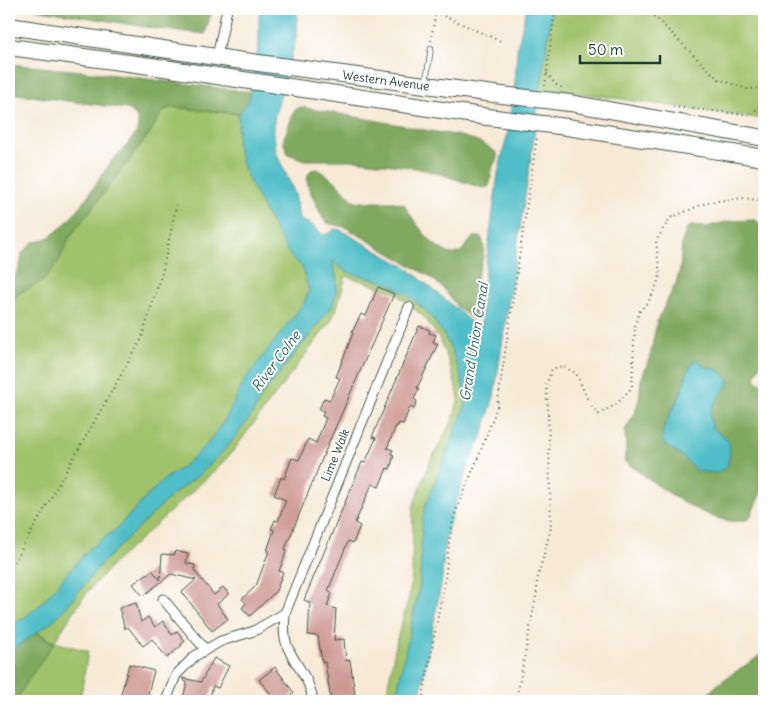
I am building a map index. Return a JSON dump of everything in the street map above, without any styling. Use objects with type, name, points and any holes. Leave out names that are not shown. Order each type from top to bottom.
[{"type":"highway","name":"Western Avenue","points":[[9,26],[236,60],[494,94],[567,96],[764,138]]},
{"type":"highway","points":[[9,47],[151,66]]},
{"type":"highway","points":[[9,53],[151,66]]},
{"type":"highway","name":"Western Avenue","points":[[151,66],[764,158]]},
{"type":"street","points":[[217,57],[227,9]]},
{"type":"street","name":"Lime Walk","points":[[285,613],[409,307]]},
{"type":"street","points":[[162,599],[205,649]]},
{"type":"street","points":[[166,701],[173,681],[180,670],[205,649],[221,641],[254,631],[285,613]]},
{"type":"street","points":[[285,613],[286,644],[309,683],[313,701]]},
{"type":"lane","points":[[425,84],[430,48]]},
{"type":"path","points":[[544,92],[556,9]]},
{"type":"path","points":[[647,9],[718,78],[747,89],[764,88]]},
{"type":"path","points":[[430,48],[436,10],[500,41]]},
{"type":"path","points":[[546,73],[567,96]]},
{"type":"path","points":[[673,107],[752,115],[764,99]]},
{"type":"path","points":[[422,701],[445,579],[454,516],[497,407],[538,130]]},
{"type":"path","points":[[516,701],[537,591],[537,580],[551,528],[546,385],[552,369],[562,366],[576,373],[589,403],[599,414],[617,404],[632,387],[635,325],[640,311],[651,298],[660,276],[656,241],[670,218],[708,202],[744,198],[764,201]]},
{"type":"path","points":[[9,571],[141,340],[162,273],[177,202]]},
{"type":"green space","points":[[35,9],[210,9],[211,14],[205,34],[158,29]]},
{"type":"green space","points":[[540,9],[764,9],[764,119],[528,86]]},
{"type":"green space","points":[[9,64],[92,72],[250,92],[249,101],[239,114],[171,107],[162,112],[149,134],[69,238],[59,261],[43,281],[17,294],[9,303],[9,287],[19,269],[22,253],[33,242],[45,239],[67,222],[112,161],[131,140],[137,131],[138,121],[136,116],[127,109],[9,93]]},
{"type":"green space","points":[[171,107],[239,114],[237,145],[244,170],[291,257],[302,266],[309,291],[304,303],[247,378],[225,420],[207,444],[185,465],[161,482],[115,530],[88,550],[39,606],[24,618],[9,626],[9,303],[59,261],[69,238],[149,134],[162,112]]},
{"type":"green space","points":[[300,107],[464,137],[475,141],[497,153],[489,185],[482,188],[416,168],[354,160],[305,160],[288,154],[283,141],[294,111]]},
{"type":"green space","points":[[318,169],[335,181],[353,200],[404,204],[433,243],[449,253],[459,253],[473,237],[481,237],[484,249],[475,284],[478,317],[473,319],[458,308],[443,288],[429,276],[345,227],[327,223],[323,219],[307,182],[311,170]]},
{"type":"green space","points":[[756,220],[760,225],[761,257],[764,261],[764,357],[755,376],[757,382],[764,384],[764,486],[749,519],[735,521],[719,519],[702,512],[666,491],[624,461],[626,449],[625,430],[635,413],[641,380],[650,356],[657,321],[676,283],[680,269],[682,242],[687,228],[693,225],[705,227],[730,221]],"holes":[[[697,358],[707,367],[720,371],[727,386],[715,401],[710,415],[712,428],[697,471],[683,457],[663,443],[663,431],[667,419],[688,372]]]},
{"type":"green space","points":[[331,260],[347,272],[390,284],[424,309],[438,325],[451,349],[460,372],[466,404],[426,504],[422,520],[420,584],[395,701],[385,701],[397,639],[409,597],[412,576],[413,507],[429,463],[452,422],[459,398],[449,362],[439,338],[424,317],[393,291],[346,276],[336,311],[330,322],[233,451],[219,467],[115,562],[87,592],[54,642],[37,632],[53,621],[100,565],[172,495],[202,473],[229,444],[253,413],[262,395],[331,308],[336,284]]},
{"type":"green space","points":[[37,632],[54,643],[24,686],[16,701],[9,701],[9,652]]},
{"type":"green space","points":[[54,642],[88,651],[80,701],[16,701],[24,686]]},
{"type":"green space","points":[[764,652],[764,701],[701,701],[718,684]]},
{"type":"water","points":[[259,9],[297,9],[297,32],[274,119],[274,134],[276,152],[295,194],[299,217],[302,221],[311,224],[323,235],[330,233],[334,229],[340,230],[406,267],[476,327],[481,324],[482,294],[498,173],[507,136],[515,83],[517,50],[526,9],[552,9],[494,396],[482,437],[469,462],[448,528],[444,547],[442,579],[419,701],[395,701],[420,584],[422,520],[426,504],[466,405],[463,387],[452,351],[443,334],[420,305],[405,293],[389,284],[348,272],[332,261],[337,284],[336,295],[331,308],[262,395],[253,413],[230,444],[202,473],[172,495],[100,565],[53,621],[9,652],[9,626],[24,618],[39,606],[88,550],[115,530],[161,482],[185,465],[207,444],[225,420],[246,378],[304,303],[309,291],[302,266],[291,257],[267,216],[244,170],[237,145],[239,114],[249,101],[259,43]]},
{"type":"water","points":[[697,358],[704,366],[720,372],[729,380],[713,406],[710,416],[712,428],[729,440],[730,453],[727,467],[717,473],[697,471],[683,457],[663,443],[665,425],[679,398],[688,372]]},
{"type":"building","points":[[378,287],[394,294],[329,442],[285,549],[287,550],[279,571],[283,572],[276,591],[250,616],[242,608],[246,603],[242,599],[256,586],[269,551],[267,551],[274,530],[271,529],[275,520],[278,521],[286,500],[274,495],[281,477],[284,479],[292,458],[299,460],[308,439],[316,443],[326,418],[322,416],[324,411],[319,409],[324,398],[330,400],[340,378],[336,377],[352,332],[361,314],[366,316]]},
{"type":"building","points":[[419,326],[430,330],[429,333],[436,335],[433,342],[438,344],[417,388],[419,389],[414,399],[417,401],[414,409],[410,407],[403,424],[399,423],[396,426],[387,448],[393,450],[391,454],[394,455],[390,469],[387,468],[379,487],[372,484],[355,523],[360,526],[353,543],[348,541],[328,591],[332,593],[327,606],[336,609],[334,640],[344,639],[346,661],[350,660],[356,701],[331,701],[325,662],[322,662],[318,636],[308,635],[310,603],[304,600],[362,462],[365,463],[376,438],[372,437]]},
{"type":"building","points":[[175,551],[188,554],[186,563],[195,565],[194,570],[214,595],[223,587],[229,594],[217,604],[228,619],[212,631],[182,592],[196,580],[171,574],[143,596],[133,584],[152,570],[160,580],[162,554],[174,555]]},
{"type":"building","points":[[136,603],[141,622],[148,617],[155,627],[163,621],[172,635],[177,631],[185,641],[167,658],[152,639],[143,646],[128,627],[125,629],[119,608]]},
{"type":"building","points":[[214,658],[229,666],[218,688],[213,686],[209,701],[184,701],[187,683],[182,678],[201,682]]},
{"type":"building","points":[[129,664],[154,671],[146,701],[119,701]]},
{"type":"building","points":[[275,667],[294,693],[284,701],[277,701],[259,680]]},
{"type":"water label","name":"Grand Union Canal","points":[[474,342]]},
{"type":"water label","name":"River Colne","points":[[276,361]]}]
